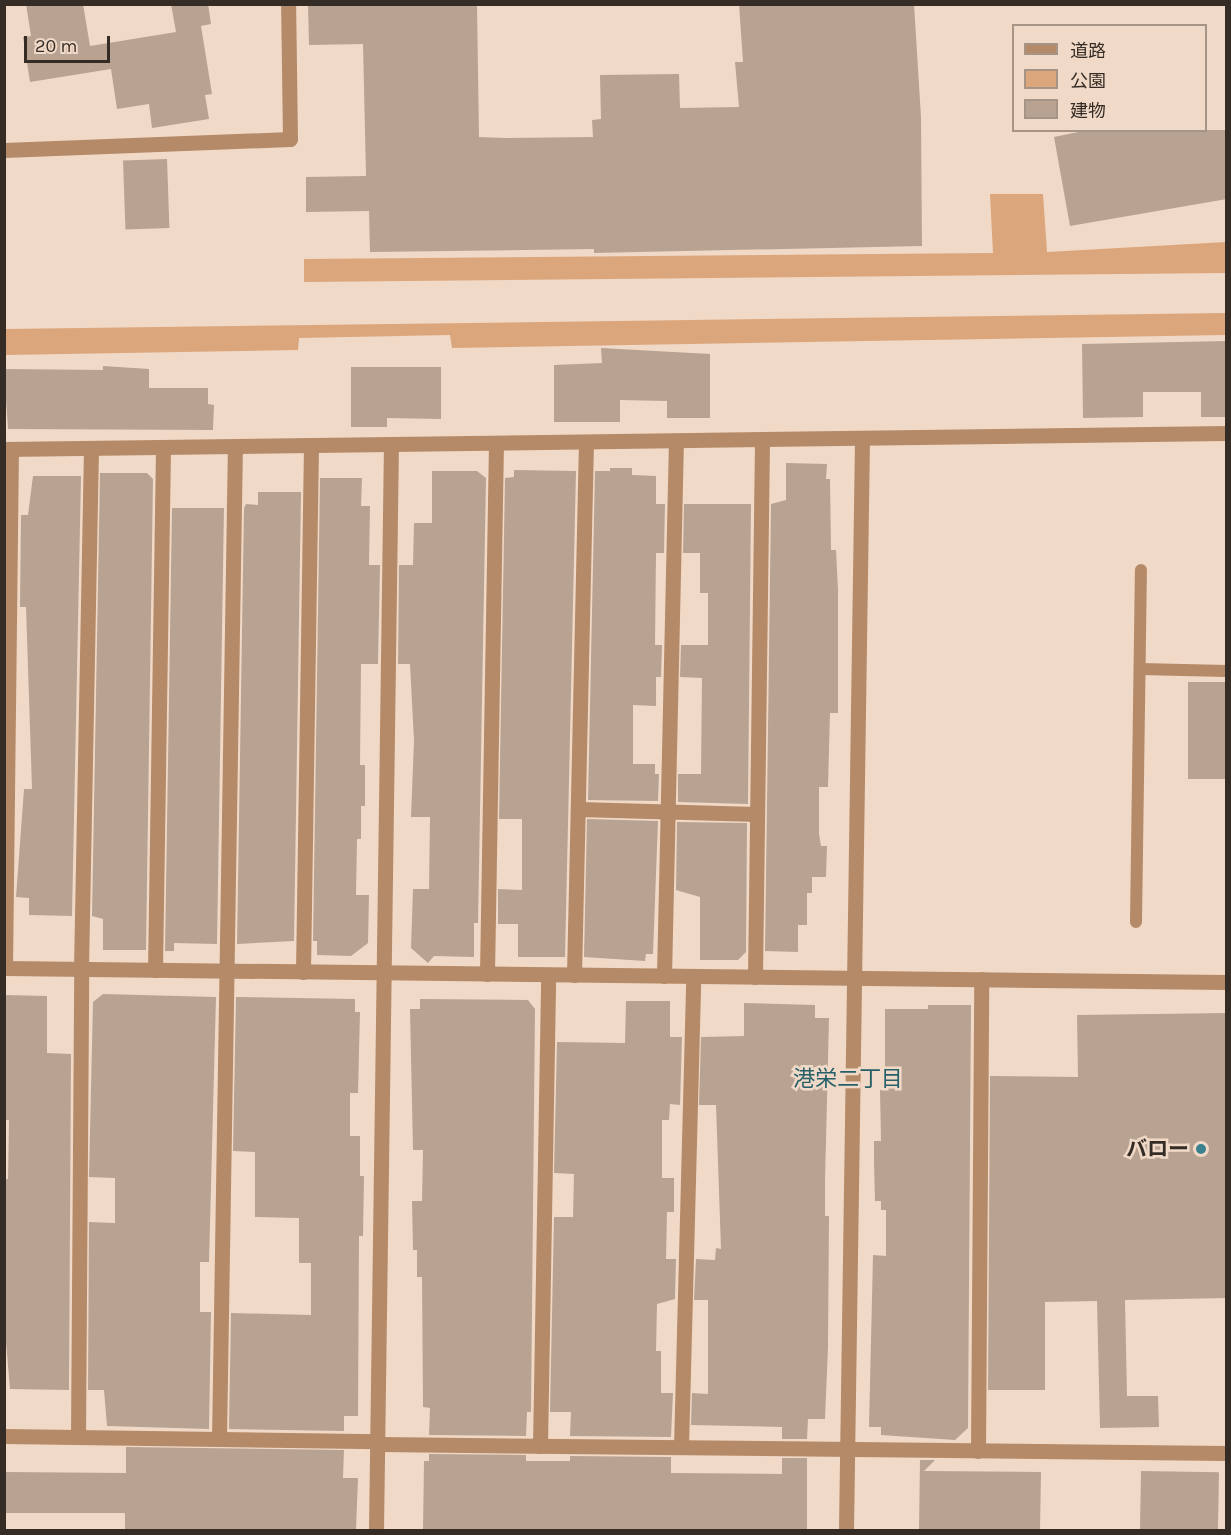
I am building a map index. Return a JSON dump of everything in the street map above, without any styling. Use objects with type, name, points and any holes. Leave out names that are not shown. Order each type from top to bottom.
[{"type":"street","points":[[4,150],[290,139],[288,4]]},
{"type":"street","points":[[1227,433],[8,449],[5,968],[1227,982]]},
{"type":"street","points":[[846,1530],[857,978],[862,438]]},
{"type":"street","points":[[754,977],[762,440]]},
{"type":"street","points":[[664,976],[676,441]]},
{"type":"street","points":[[574,975],[586,442]]},
{"type":"street","points":[[487,974],[496,443]]},
{"type":"street","points":[[376,1530],[391,444]]},
{"type":"street","points":[[303,972],[310,445]]},
{"type":"street","points":[[219,1439],[235,446]]},
{"type":"street","points":[[155,970],[163,447]]},
{"type":"street","points":[[78,1437],[81,969],[91,448]]},
{"type":"street","points":[[578,809],[757,814]]},
{"type":"street","points":[[540,1446],[548,975]]},
{"type":"street","points":[[681,1447],[693,976]]},
{"type":"street","points":[[978,1451],[981,979]]},
{"type":"street","points":[[4,1436],[540,1446],[1227,1454]]},
{"type":"lane","points":[[1136,922],[1142,570]]},
{"type":"lane","points":[[1140,669],[1227,670]]},
{"type":"green space","points":[[990,194],[1043,194],[1047,252],[1226,242],[1226,273],[304,282],[304,259],[993,253]]},
{"type":"green space","points":[[1226,313],[1226,335],[452,348],[450,335],[299,338],[298,350],[4,355],[5,329]]},
{"type":"building","points":[[26,4],[83,4],[90,46],[176,32],[171,4],[208,4],[211,24],[201,26],[212,94],[205,95],[209,119],[152,128],[149,104],[117,109],[111,69],[30,82],[23,37],[31,36]]},
{"type":"building","points":[[308,4],[477,4],[479,137],[505,138],[593,137],[592,120],[601,119],[600,75],[679,74],[680,108],[739,107],[735,62],[743,62],[739,4],[914,4],[921,117],[922,246],[594,253],[594,249],[370,252],[369,211],[306,212],[306,177],[366,176],[363,44],[309,45]]},
{"type":"building","points":[[1227,130],[1227,199],[1070,226],[1054,137],[1078,132]]},
{"type":"building","points":[[167,159],[169,228],[125,229],[123,161]]},
{"type":"building","points":[[1227,341],[1227,417],[1201,417],[1201,392],[1143,392],[1143,417],[1083,418],[1082,344]]},
{"type":"building","points":[[601,348],[710,354],[710,418],[667,418],[667,401],[620,400],[620,422],[554,422],[554,365],[602,363]]},
{"type":"building","points":[[103,366],[149,369],[149,388],[208,388],[208,404],[214,405],[213,430],[8,429],[4,369],[103,370]]},
{"type":"building","points":[[351,367],[441,367],[441,419],[387,418],[387,427],[351,427]]},
{"type":"building","points":[[786,463],[827,464],[826,479],[830,479],[831,550],[836,550],[838,590],[838,713],[830,713],[828,787],[819,787],[819,834],[821,846],[827,846],[826,877],[812,877],[812,893],[807,893],[807,925],[798,925],[798,952],[765,951],[771,504],[786,500]]},
{"type":"building","points":[[610,468],[632,468],[632,475],[656,476],[656,504],[665,504],[664,553],[656,553],[655,645],[662,645],[661,677],[656,677],[656,706],[633,705],[633,764],[655,764],[655,774],[659,774],[658,801],[588,800],[595,471],[610,471]]},
{"type":"building","points":[[514,470],[576,471],[565,957],[518,957],[518,924],[498,924],[498,889],[522,890],[522,819],[499,819],[505,478],[514,477]]},
{"type":"building","points":[[432,471],[477,471],[486,478],[478,923],[474,923],[474,957],[434,956],[428,963],[411,948],[413,889],[429,889],[430,817],[411,817],[414,741],[410,664],[398,664],[399,565],[413,565],[414,523],[432,523]]},
{"type":"building","points":[[100,473],[147,473],[153,479],[146,950],[103,950],[103,919],[92,916]]},
{"type":"building","points":[[33,476],[81,476],[72,916],[29,915],[29,898],[16,897],[24,789],[32,789],[26,607],[20,607],[21,515],[28,515]]},
{"type":"building","points":[[320,478],[362,478],[361,506],[370,506],[369,565],[380,565],[378,664],[361,664],[360,765],[365,765],[365,806],[361,806],[361,839],[357,839],[356,895],[369,895],[368,943],[351,956],[317,955],[317,941],[313,941]]},
{"type":"building","points":[[258,492],[301,492],[294,941],[237,944],[244,508],[246,504],[258,505]]},
{"type":"building","points":[[684,504],[751,504],[748,804],[678,802],[678,774],[701,774],[702,678],[680,677],[681,645],[708,645],[708,593],[700,593],[700,553],[683,553]]},
{"type":"building","points":[[172,508],[224,508],[217,944],[174,943],[174,951],[165,951]]},
{"type":"building","points":[[1188,682],[1226,682],[1226,779],[1188,779]]},
{"type":"building","points":[[587,819],[658,821],[653,954],[646,954],[645,961],[584,957]]},
{"type":"building","points":[[677,822],[747,823],[746,952],[738,960],[700,960],[700,897],[676,890]]},
{"type":"building","points":[[103,994],[216,997],[209,1262],[200,1262],[200,1312],[211,1312],[209,1429],[107,1426],[104,1390],[88,1390],[89,1222],[115,1223],[115,1178],[89,1177],[93,1002]]},
{"type":"building","points":[[4,995],[47,996],[47,1053],[71,1054],[69,1390],[10,1389],[4,1318],[4,1179],[8,1179],[9,1120],[4,1120]]},
{"type":"building","points":[[236,997],[355,999],[355,1012],[360,1012],[358,1093],[350,1093],[350,1136],[360,1136],[360,1176],[364,1176],[363,1236],[359,1236],[358,1416],[344,1416],[344,1431],[229,1429],[231,1313],[311,1315],[311,1263],[299,1263],[299,1218],[255,1217],[255,1152],[233,1151]]},
{"type":"building","points":[[420,999],[528,1000],[535,1009],[531,1412],[527,1412],[526,1436],[429,1435],[430,1408],[423,1407],[422,1277],[417,1277],[417,1250],[413,1250],[412,1201],[422,1201],[423,1150],[413,1150],[410,1009],[420,1009]]},
{"type":"building","points":[[626,1001],[670,1001],[670,1037],[682,1037],[680,1105],[670,1104],[669,1120],[662,1120],[662,1178],[674,1178],[674,1212],[667,1212],[666,1259],[676,1259],[675,1299],[657,1304],[656,1351],[661,1351],[661,1393],[673,1393],[671,1437],[570,1436],[571,1412],[550,1412],[554,1217],[573,1217],[574,1174],[554,1173],[557,1042],[625,1043]]},
{"type":"building","points":[[744,1003],[815,1005],[815,1018],[829,1018],[825,1181],[825,1216],[829,1216],[825,1419],[808,1419],[807,1439],[782,1439],[782,1427],[691,1425],[692,1393],[708,1394],[708,1300],[694,1300],[696,1259],[715,1260],[716,1248],[721,1249],[716,1105],[699,1105],[701,1037],[744,1036]]},
{"type":"building","points":[[928,1005],[971,1005],[968,1428],[955,1440],[881,1435],[881,1427],[869,1427],[873,1255],[886,1256],[886,1210],[881,1210],[881,1201],[875,1201],[874,1162],[874,1141],[881,1141],[880,1090],[885,1090],[885,1009],[928,1009]]},
{"type":"building","points":[[1227,1013],[1227,1298],[1125,1300],[1127,1396],[1158,1396],[1159,1427],[1100,1428],[1097,1301],[1045,1302],[1045,1390],[988,1390],[990,1076],[1078,1077],[1077,1015]]},
{"type":"building","points":[[126,1447],[344,1450],[343,1478],[358,1478],[356,1530],[125,1530],[125,1513],[5,1513],[5,1472],[126,1473]]},
{"type":"building","points":[[429,1454],[526,1455],[526,1461],[570,1461],[570,1456],[671,1457],[671,1473],[782,1474],[782,1458],[807,1458],[807,1530],[423,1530],[424,1461],[429,1461]]},
{"type":"building","points":[[920,1460],[935,1460],[924,1471],[1041,1472],[1040,1530],[919,1530]]},
{"type":"building","points":[[1141,1471],[1219,1472],[1218,1530],[1140,1530]]},
{"type":"place","name":"バロー","points":[[1201,1149]]},
{"type":"district","name":"港栄二丁目","points":[[848,1080]]}]
